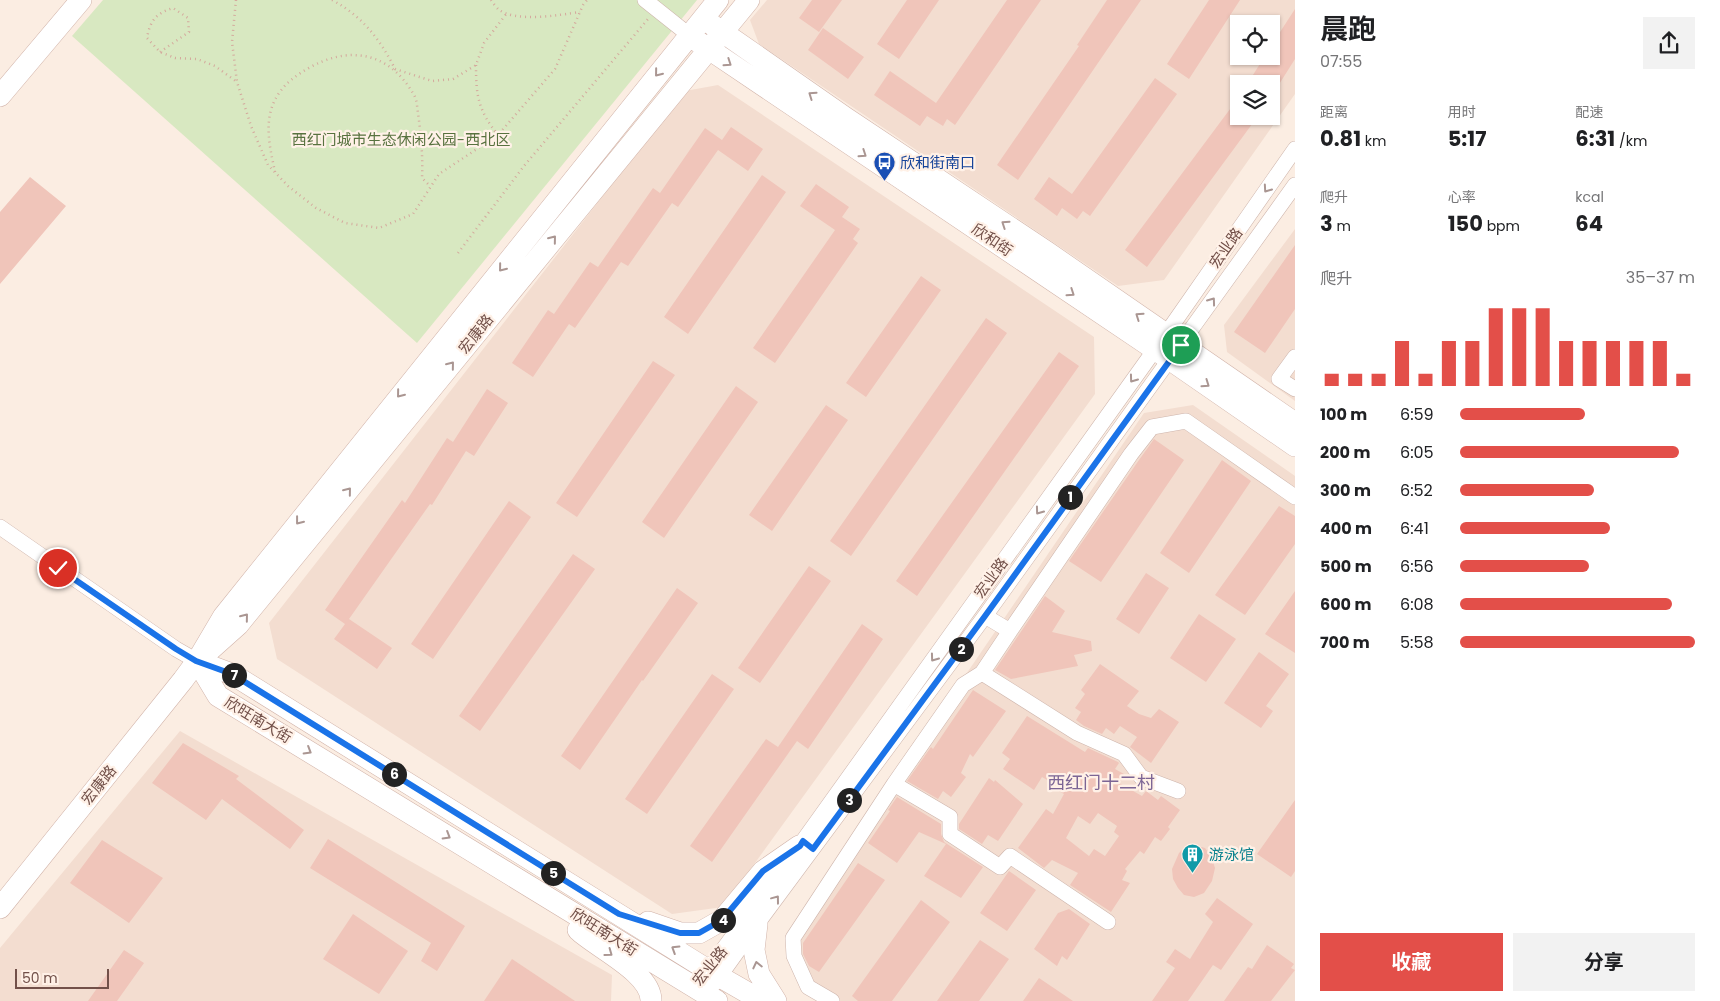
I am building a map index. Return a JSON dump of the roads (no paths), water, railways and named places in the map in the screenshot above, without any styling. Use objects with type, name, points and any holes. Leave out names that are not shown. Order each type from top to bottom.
[{"type":"main road","points":[[0,96],[81,0]]},
{"type":"main road","name":"宏康路","points":[[0,908],[196,661],[223,617],[718,0]]},
{"type":"main road","name":"宏康路","points":[[196,661],[238,625],[749,0]]},
{"type":"main road","name":"欣和街","points":[[703,19],[840,126]]},
{"type":"main road","name":"欣和街","points":[[689,35],[708,50],[840,126],[1042,261],[1168,347],[1295,441]]},
{"type":"main road","name":"欣和街","points":[[1168,347],[1295,423]]},
{"type":"main road","name":"欣旺南大街","points":[[196,661],[218,696],[532,888],[700,997]]},
{"type":"main road","name":"欣旺南大街","points":[[196,661],[232,674],[762,1001]]},
{"type":"main road","points":[[619,914],[680,933],[699,933],[722,920],[763,871],[805,846]]},
{"type":"main road","points":[[532,888],[581,934],[633,971],[646,983],[651,994],[651,1001]]},
{"type":"main road","points":[[757,924],[754,950],[759,974],[776,1001]]},
{"type":"street","points":[[650,5],[689,35]]},
{"type":"street","name":"宏业路","points":[[714,973],[757,924],[805,846],[985,616],[1168,347],[1295,149]]},
{"type":"street","name":"宏业路","points":[[700,997],[714,973],[805,846],[1168,347],[1295,185]]},
{"type":"street","points":[[1295,357],[1279,379],[1295,389]]},
{"type":"street","points":[[832,1001],[808,987],[794,956],[793,938],[894,784],[963,685],[982,673],[1131,454],[1152,427],[1186,421],[1295,497]]},
{"type":"street","points":[[0,527],[196,661]]},
{"type":"street","points":[[985,616],[1010,631]]},
{"type":"street","points":[[982,673],[1078,733],[1124,754],[1141,777],[1178,791]]},
{"type":"street","points":[[894,784],[950,817],[950,834],[1000,867],[1010,856],[1108,922]]},
{"type":"place","name":"欣和街南口","points":[[884,182]]},
{"type":"place","name":"游泳馆","points":[[1193,874]]},
{"type":"district","name":"西红门十二村","points":[[1101,783]]},
{"type":"park label","name":"西红门城市生态休闲公园-西北区","points":[[401,140]]}]
